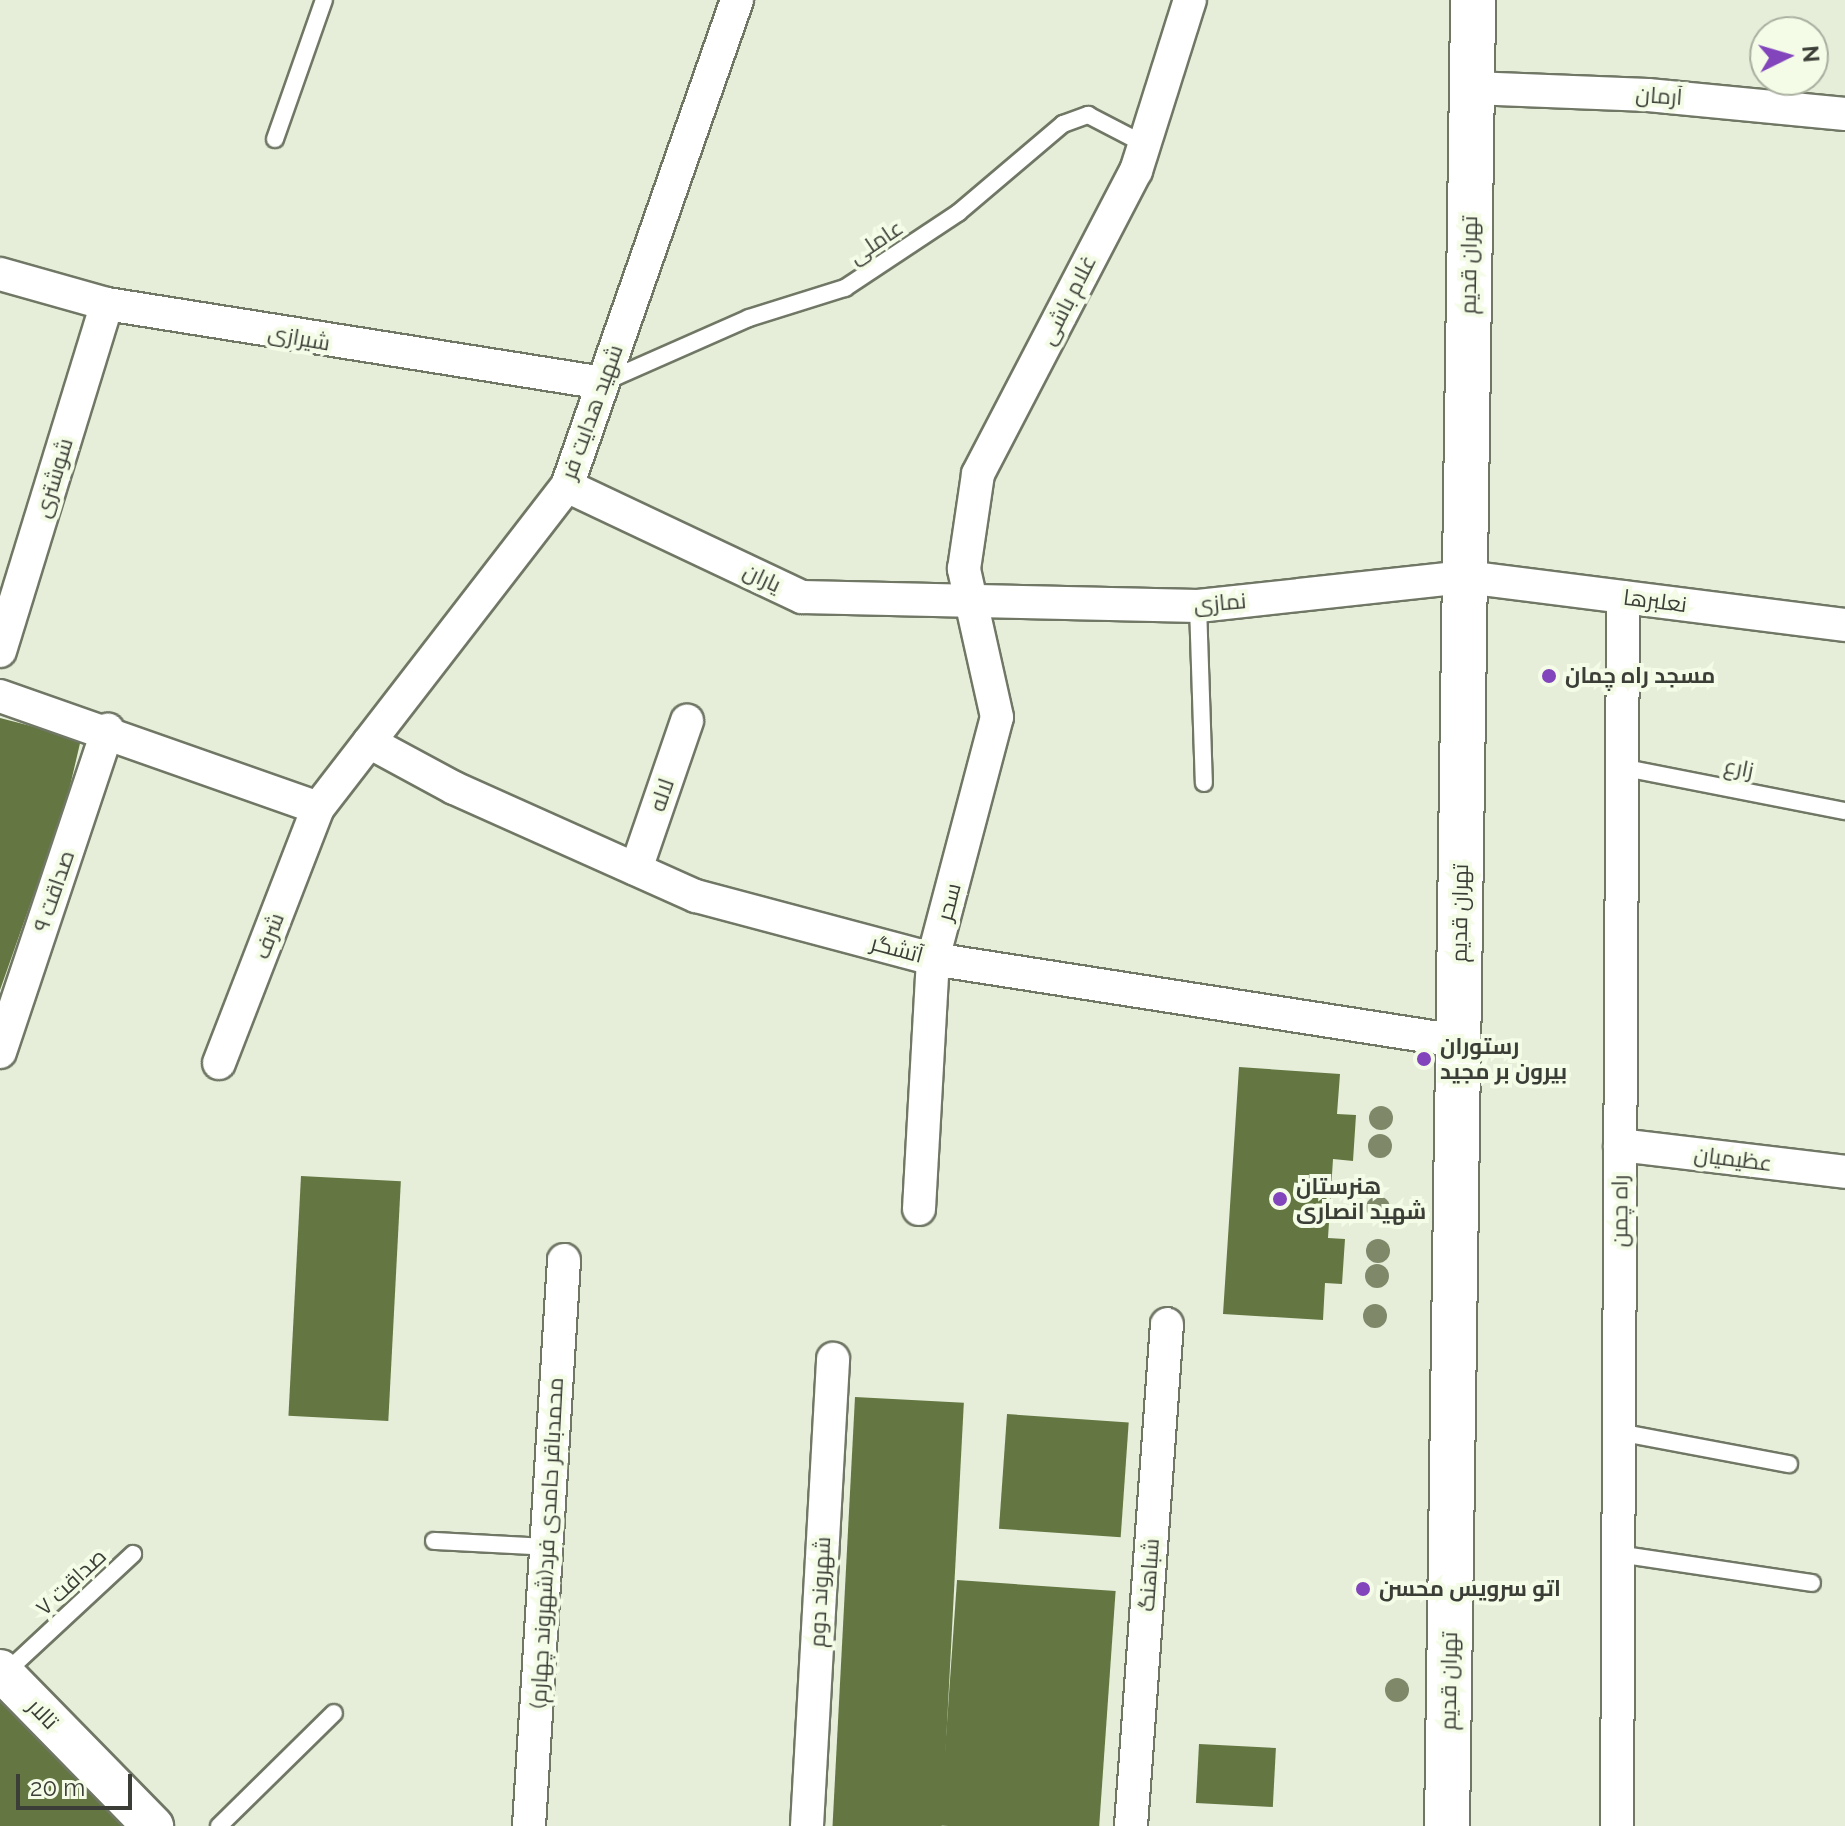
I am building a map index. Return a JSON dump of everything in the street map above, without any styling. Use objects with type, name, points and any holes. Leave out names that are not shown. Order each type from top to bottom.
[{"type":"main road","name":"تهران قدیم","points":[[1447,1826],[1473,0]]},
{"type":"street","name":"شهید هدایت فر","points":[[318,808],[567,486],[737,0]]},
{"type":"street","name":"غلام باشی","points":[[974,601],[964,569],[978,474],[1144,144],[1190,0]]},
{"type":"street","name":"آرمان","points":[[1472,88],[1648,95],[1845,114]]},
{"type":"street","name":"شیرازی","points":[[0,274],[107,304],[603,383]]},
{"type":"street","name":"شوشتری","points":[[1,646],[107,304]]},
{"type":"street","name":"یاران","points":[[567,486],[802,597],[974,601]]},
{"type":"street","name":"نعلبرها","points":[[1465,577],[1845,625]]},
{"type":"street","name":"نمازی","points":[[974,601],[1198,606],[1465,577]]},
{"type":"street","name":"راه چمن","points":[[1617,1826],[1625,768],[1623,597]]},
{"type":"street","name":"سحر","points":[[919,1209],[933,959],[997,717],[974,601]]},
{"type":"street","points":[[0,696],[108,730],[318,808]]},
{"type":"street","name":"لاله","points":[[636,869],[687,721]]},
{"type":"street","name":"صداقت ۹","points":[[0,1052],[108,730]]},
{"type":"street","name":"آتشگر","points":[[369,742],[454,788],[696,896],[933,959],[1458,1041]]},
{"type":"street","name":"شرف","points":[[219,1063],[318,808]]},
{"type":"street","name":"عظیمیان","points":[[1620,1145],[1845,1172]]},
{"type":"street","name":"محمدباقر حامدی فرد(شهروند چهارم)","points":[[529,1826],[564,1260]]},
{"type":"street","name":"شباهنگ","points":[[1131,1826],[1167,1324]]},
{"type":"street","name":"شهروند دوم","points":[[807,1826],[833,1359]]},
{"type":"street","name":"تالار","points":[[2,1672],[153,1826]]},
{"type":"lane","points":[[275,139],[324,0]]},
{"type":"lane","name":"عاملی","points":[[603,383],[749,318],[845,288],[958,213],[1063,124],[1088,115],[1144,144]]},
{"type":"lane","points":[[1198,606],[1204,783]]},
{"type":"lane","name":"زارع","points":[[1625,768],[1845,811]]},
{"type":"lane","points":[[1619,1432],[1789,1464]]},
{"type":"lane","points":[[434,1541],[548,1547]]},
{"type":"lane","name":"صداقت ۷","points":[[2,1672],[133,1554]]},
{"type":"lane","points":[[1618,1554],[1812,1583]]},
{"type":"lane","points":[[219,1826],[334,1713]]},
{"type":"building","points":[[0,718],[81,739],[66,803],[0,990]]},
{"type":"building","name":"هنرستان شهید انصاری","points":[[1239,1067],[1340,1074],[1337,1114],[1356,1115],[1353,1161],[1333,1159],[1328,1238],[1345,1239],[1342,1284],[1325,1283],[1323,1320],[1223,1314]]},
{"type":"building","points":[[301,1176],[401,1181],[388,1421],[288,1416]]},
{"type":"building","points":[[855,1397],[964,1403],[942,1826],[833,1826]]},
{"type":"building","points":[[1007,1414],[1129,1423],[1121,1537],[999,1529]]},
{"type":"building","points":[[957,1580],[1116,1591],[1099,1826],[940,1825]]},
{"type":"building","points":[[0,1701],[44,1736],[124,1826],[0,1826]]},
{"type":"building","points":[[1199,1744],[1276,1748],[1273,1807],[1196,1803]]},
{"type":"place","name":"مسجد راه چمان","points":[[1549,676]]},
{"type":"place","name":"رستوران بیرون بر مجید","points":[[1424,1059]]},
{"type":"place","name":"هنرستان شهید انصاری","points":[[1280,1199]]},
{"type":"place","name":"اتو سرویس محسن","points":[[1363,1589]]}]
